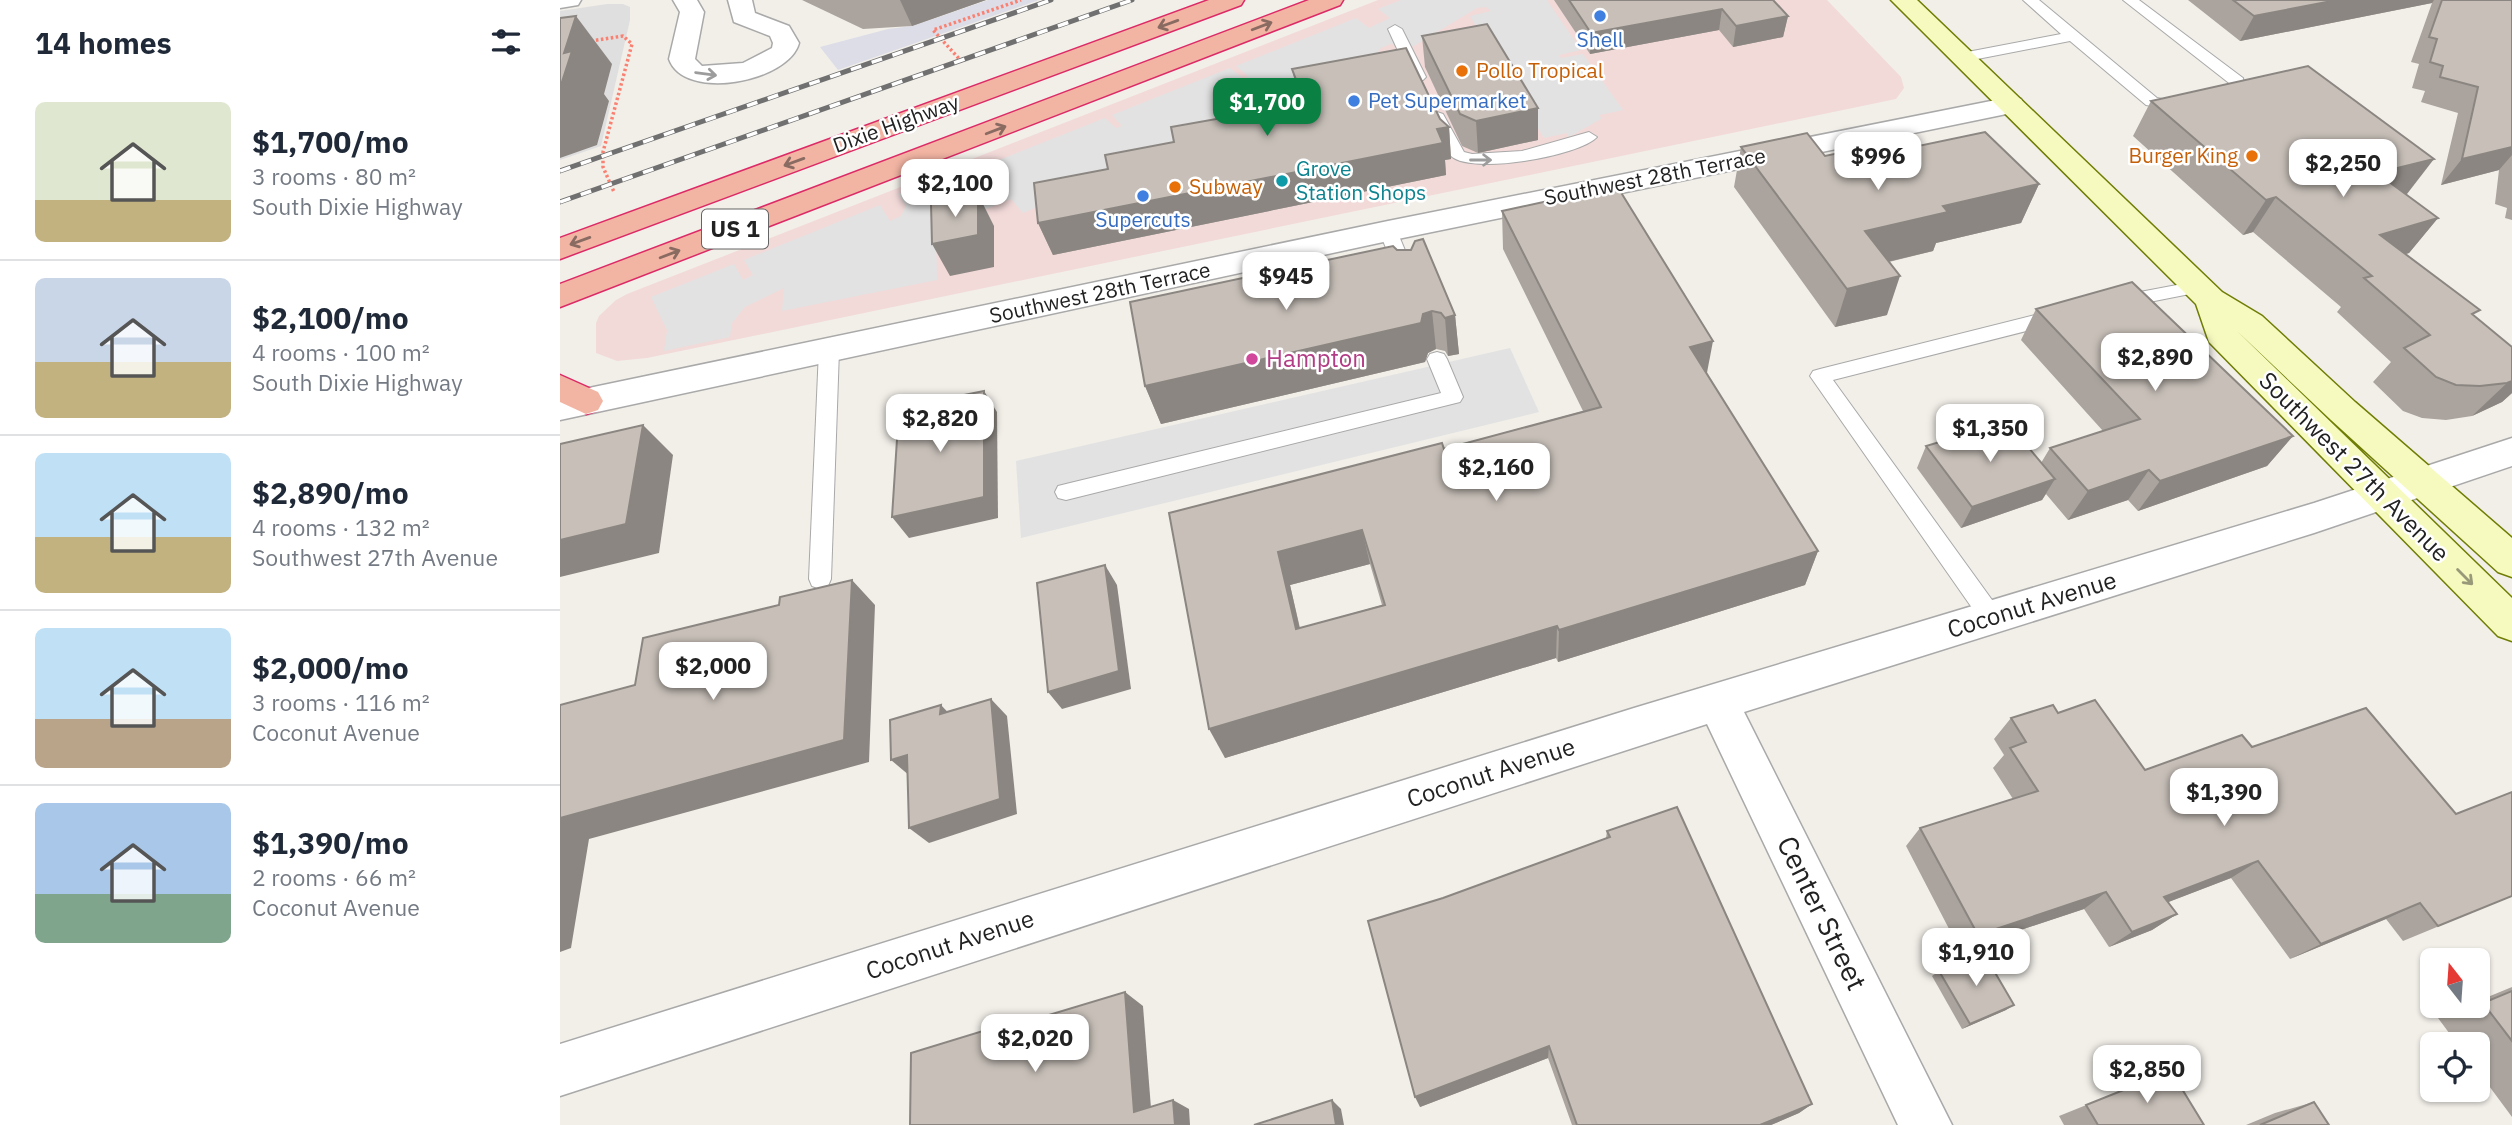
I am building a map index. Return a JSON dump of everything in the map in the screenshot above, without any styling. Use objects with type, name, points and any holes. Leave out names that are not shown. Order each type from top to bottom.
[{"type":"highway","name":"Dixie Highway","points":[[560,249],[1232,0]]},
{"type":"highway","name":"US 1","points":[[564,301],[1331,0]]},
{"type":"main road","name":"Southwest 27th Avenue","points":[[1903,0],[2205,294],[2251,324],[2512,561]]},
{"type":"main road","name":"Southwest 27th Avenue","points":[[2205,294],[2221,334],[2512,624]]},
{"type":"street","points":[[560,1],[569,0]]},
{"type":"street","points":[[685,0],[692,12],[682,60],[688,70],[702,75],[721,76],[768,62],[782,54],[786,43],[780,31],[743,17],[740,0]]},
{"type":"street","name":"Southwest 28th Terrace","points":[[569,398],[829,350],[1388,231],[2011,105]]},
{"type":"street","name":"Coconut Avenue","points":[[560,1070],[1717,701],[1992,618],[2512,452]]},
{"type":"street","name":"Center Street","points":[[1717,701],[1926,1125]]},
{"type":"lane","points":[[2030,0],[2152,102],[2183,107],[2238,97],[2236,81],[2130,0]]},
{"type":"lane","points":[[1395,29],[1453,150],[1465,160],[1491,161],[1572,144],[1589,137]]},
{"type":"lane","points":[[1962,57],[2074,36]]},
{"type":"lane","points":[[1388,231],[1409,283]]},
{"type":"lane","points":[[2124,301],[2205,294]]},
{"type":"lane","points":[[1992,618],[1820,376],[2061,316]]},
{"type":"lane","points":[[820,579],[829,350]]},
{"type":"lane","points":[[1066,492],[1452,397],[1437,359]]},
{"type":"path","points":[[967,68],[933,30],[1021,0]]},
{"type":"path","points":[[585,42],[622,36],[632,44],[603,152],[603,167],[616,196]]},
{"type":"shaded area","points":[[988,0],[1039,0],[838,70],[820,47],[888,29],[912,26]]},
{"type":"shaded area","points":[[1378,0],[1827,0],[1901,77],[1904,88],[1896,99],[647,358],[617,361],[596,353],[596,323],[599,316],[627,294]]},
{"type":"shaded area","points":[[1401,0],[1547,0],[1581,50],[1559,55],[1561,58],[1583,54],[1623,110],[1600,115],[1601,119],[1569,137],[1567,133],[1544,138],[1470,16],[1491,11],[1486,7],[1477,8],[1414,46],[1390,44],[1378,51],[1390,60],[1023,213],[1011,199],[936,229],[937,280],[782,311],[784,288],[745,307],[732,323],[730,337],[664,351],[667,330],[651,297],[734,264],[743,280],[753,275],[744,260],[880,205],[890,221],[901,216],[906,206],[898,194],[949,175],[959,185],[982,185],[971,171],[1105,118],[1116,128],[1122,126],[1112,115],[1230,68],[1244,79],[1248,76],[1236,66],[1356,18],[1369,28],[1390,18],[1378,9]]},
{"type":"shaded area","points":[[607,4],[630,7],[630,20],[601,146],[560,160],[560,11]]},
{"type":"shaded area","points":[[1510,348],[1539,412],[1021,538],[1016,461]]},
{"type":"building","points":[[1569,0],[1773,0],[1788,16],[1736,26],[1722,9],[1591,33]]},
{"type":"building","points":[[2233,0],[2337,0],[2254,16]]},
{"type":"building","points":[[2442,0],[2512,0],[2512,147],[2462,159],[2478,87],[2440,77],[2443,66],[2430,62],[2437,39],[2429,37]]},
{"type":"building","points":[[576,16],[564,53],[572,51],[560,88],[560,18]]},
{"type":"building","points":[[1487,24],[1538,108],[1476,121],[1460,114],[1422,36]]},
{"type":"building","points":[[1406,48],[1440,119],[1449,127],[1437,129],[1443,143],[1038,223],[1034,183],[1108,169],[1105,155],[1174,142],[1171,127],[1239,115],[1235,102],[1300,90],[1292,69]]},
{"type":"building","points":[[2308,66],[2434,159],[2377,173],[2438,218],[2380,235],[2480,310],[2472,314],[2512,347],[2512,381],[2480,386],[2456,385],[2436,377],[2404,348],[2430,335],[2364,278],[2372,276],[2276,197],[2266,200],[2151,101]]},
{"type":"building","points":[[1985,132],[2039,184],[1943,206],[1948,212],[1865,231],[1900,276],[1847,289],[1741,147],[1807,133],[1825,156],[1839,153],[1847,161]]},
{"type":"building","points":[[1617,186],[1713,341],[1690,347],[1818,551],[1559,630],[1557,626],[1209,729],[1169,513],[1442,443],[1444,449],[1601,407],[1502,211]],"holes":[[[1362,530],[1385,605],[1296,629],[1278,552]]]},
{"type":"building","points":[[978,194],[978,235],[932,244],[931,203]]},
{"type":"building","points":[[1423,239],[1455,315],[1445,318],[1441,313],[1432,311],[1423,314],[1421,323],[1145,386],[1130,302],[1393,246],[1397,250],[1411,250],[1415,241]]},
{"type":"building","points":[[2132,282],[2293,436],[2160,481],[2149,470],[2088,491],[2050,448],[2140,419],[2036,309]]},
{"type":"building","points":[[984,391],[984,497],[892,517],[899,408]]},
{"type":"building","points":[[2007,422],[2055,479],[1972,507],[1926,446]]},
{"type":"building","points":[[643,425],[626,524],[560,540],[560,444]]},
{"type":"building","points":[[1105,565],[1119,671],[1048,692],[1037,583]]},
{"type":"building","points":[[852,580],[844,740],[560,818],[560,705],[635,685],[643,638],[779,605],[780,597]]},
{"type":"building","points":[[991,699],[1000,799],[909,828],[907,755],[891,760],[890,720],[941,705],[940,714]]},
{"type":"building","points":[[2095,700],[2145,770],[2242,735],[2252,747],[2366,708],[2456,814],[2512,792],[2512,896],[2438,926],[2420,903],[2321,944],[2258,861],[2164,897],[2177,914],[2132,932],[2106,892],[1978,935],[1920,828],[2038,791],[2010,748],[2026,742],[2011,718],[2053,705],[2058,713]]},
{"type":"building","points":[[1677,807],[1812,1104],[1760,1125],[1577,1125],[1549,1046],[1415,1097],[1368,921],[1443,898],[1610,837],[1607,831]]},
{"type":"building","points":[[1983,952],[2014,1005],[1970,1024],[1939,971]]},
{"type":"building","points":[[2512,991],[2512,1041],[2490,1012],[2490,1000]]},
{"type":"building","points":[[1125,992],[1134,1112],[1173,1100],[1175,1125],[910,1125],[911,1053],[1019,1020],[1019,1024]]},
{"type":"building","points":[[2171,1071],[2204,1125],[2098,1125],[2086,1105]]},
{"type":"building","points":[[1332,1100],[1336,1125],[1254,1125]]},
{"type":"building","points":[[2314,1102],[2329,1125],[2260,1125]]},
{"type":"railway","points":[[560,171],[1051,0]]},
{"type":"railway","points":[[560,202],[1132,0]]},
{"type":"place","name":"Shell","points":[[1600,16]]},
{"type":"place","name":"Pollo Tropical","points":[[1462,71]]},
{"type":"place","name":"Pet Supermarket","points":[[1354,101]]},
{"type":"place","name":"Burger King","points":[[2252,156]]},
{"type":"place","name":"Grove Station Shops","points":[[1282,181]]},
{"type":"place","name":"Subway","points":[[1175,187]]},
{"type":"place","name":"Supercuts","points":[[1143,196]]},
{"type":"place","name":"Hampton","points":[[1252,359]]}]
